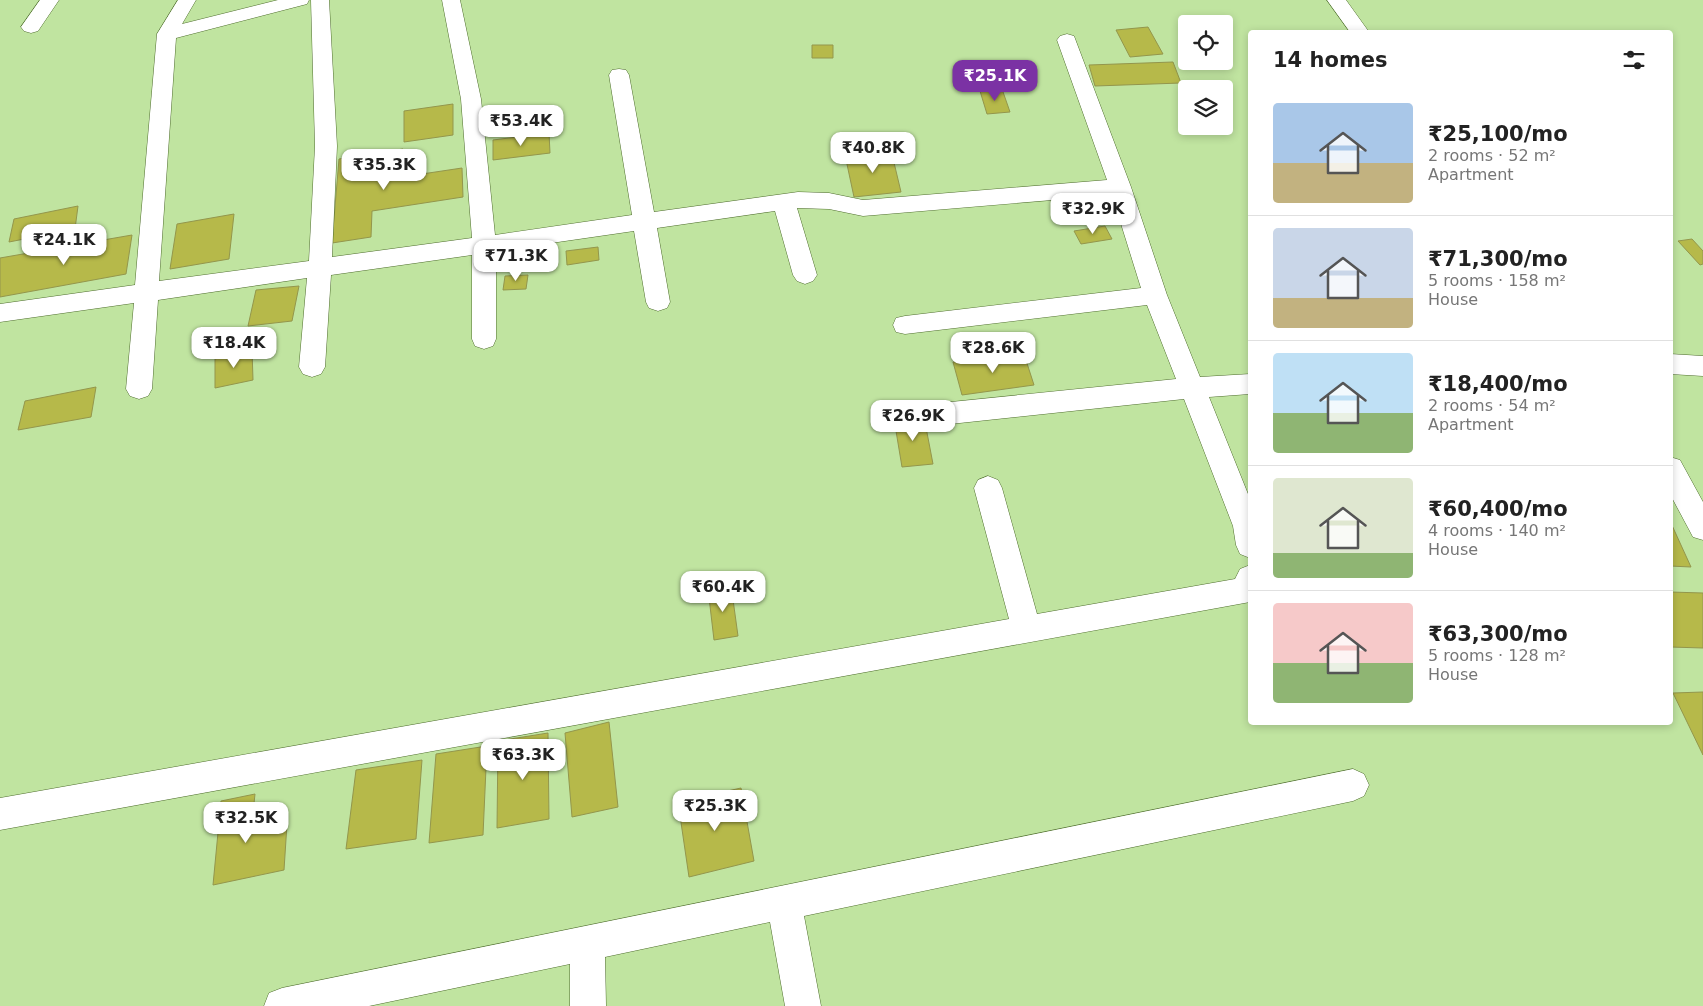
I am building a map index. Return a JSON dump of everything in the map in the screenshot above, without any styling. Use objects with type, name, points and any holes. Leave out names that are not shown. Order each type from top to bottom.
[{"type":"street","points":[[31,27],[50,0]]},
{"type":"street","points":[[139,389],[167,34],[187,0]]},
{"type":"street","points":[[167,34],[300,0]]},
{"type":"street","points":[[312,367],[320,268],[326,146],[320,0]]},
{"type":"street","points":[[452,0],[471,99],[484,245],[484,339]]},
{"type":"street","points":[[1336,0],[1358,30]]},
{"type":"street","points":[[1066,40],[1120,187],[1155,295],[1248,532]]},
{"type":"street","points":[[619,76],[658,302]]},
{"type":"street","points":[[0,313],[798,200],[829,201],[863,208],[1120,187]]},
{"type":"street","points":[[784,202],[805,275]]},
{"type":"street","points":[[905,325],[1155,295]]},
{"type":"street","points":[[1673,364],[1703,366]]},
{"type":"street","points":[[941,414],[1192,388],[1248,384]]},
{"type":"street","points":[[1673,473],[1703,528]]},
{"type":"street","points":[[988,488],[1027,630]]},
{"type":"street","points":[[0,814],[1244,591],[1248,582]]},
{"type":"street","points":[[282,1006],[346,999],[587,943],[1353,785]]},
{"type":"street","points":[[784,903],[803,1006]]},
{"type":"street","points":[[587,943],[588,1006]]},
{"type":"building","points":[[1148,27],[1163,54],[1130,57],[1116,30]]},
{"type":"building","points":[[812,45],[833,45],[833,58],[812,58]]},
{"type":"building","points":[[1173,62],[1180,80],[1178,80],[1178,83],[1095,86],[1089,65]]},
{"type":"building","points":[[1002,89],[1010,112],[987,114],[980,91]]},
{"type":"building","points":[[453,104],[453,135],[404,142],[404,111]]},
{"type":"building","points":[[549,133],[550,153],[493,160],[493,140]]},
{"type":"building","points":[[403,149],[402,177],[462,168],[463,197],[372,211],[371,237],[332,243],[339,159]]},
{"type":"building","points":[[891,150],[901,192],[854,197],[845,155]]},
{"type":"building","points":[[78,206],[75,229],[9,242],[14,219]]},
{"type":"building","points":[[234,214],[229,259],[170,269],[177,224]]},
{"type":"building","points":[[1105,226],[1112,239],[1081,244],[1074,231]]},
{"type":"building","points":[[132,235],[126,274],[0,297],[0,258]]},
{"type":"building","points":[[1692,239],[1703,251],[1703,264],[1700,265],[1678,241]]},
{"type":"building","points":[[598,247],[599,260],[567,265],[566,251]]},
{"type":"building","points":[[528,275],[526,289],[503,290],[505,276]]},
{"type":"building","points":[[299,286],[292,321],[248,326],[256,290]]},
{"type":"building","points":[[252,350],[253,380],[215,388],[215,359]]},
{"type":"building","points":[[1024,354],[1034,385],[962,395],[953,362]]},
{"type":"building","points":[[96,387],[91,417],[18,430],[25,401]]},
{"type":"building","points":[[924,417],[933,464],[902,467],[894,419]]},
{"type":"building","points":[[1673,528],[1691,567],[1673,566]]},
{"type":"building","points":[[731,585],[738,636],[714,640],[708,589]]},
{"type":"building","points":[[1673,592],[1703,593],[1703,648],[1673,647]]},
{"type":"building","points":[[1703,692],[1703,755],[1673,693]]},
{"type":"building","points":[[609,722],[618,807],[572,817],[565,733]]},
{"type":"building","points":[[548,733],[549,819],[497,828],[498,741]]},
{"type":"building","points":[[487,746],[483,835],[429,843],[436,754]]},
{"type":"building","points":[[422,760],[416,839],[346,849],[356,770]]},
{"type":"building","points":[[741,788],[754,861],[689,877],[678,802]]},
{"type":"building","points":[[255,794],[251,832],[287,824],[284,870],[213,885],[221,801]]}]
